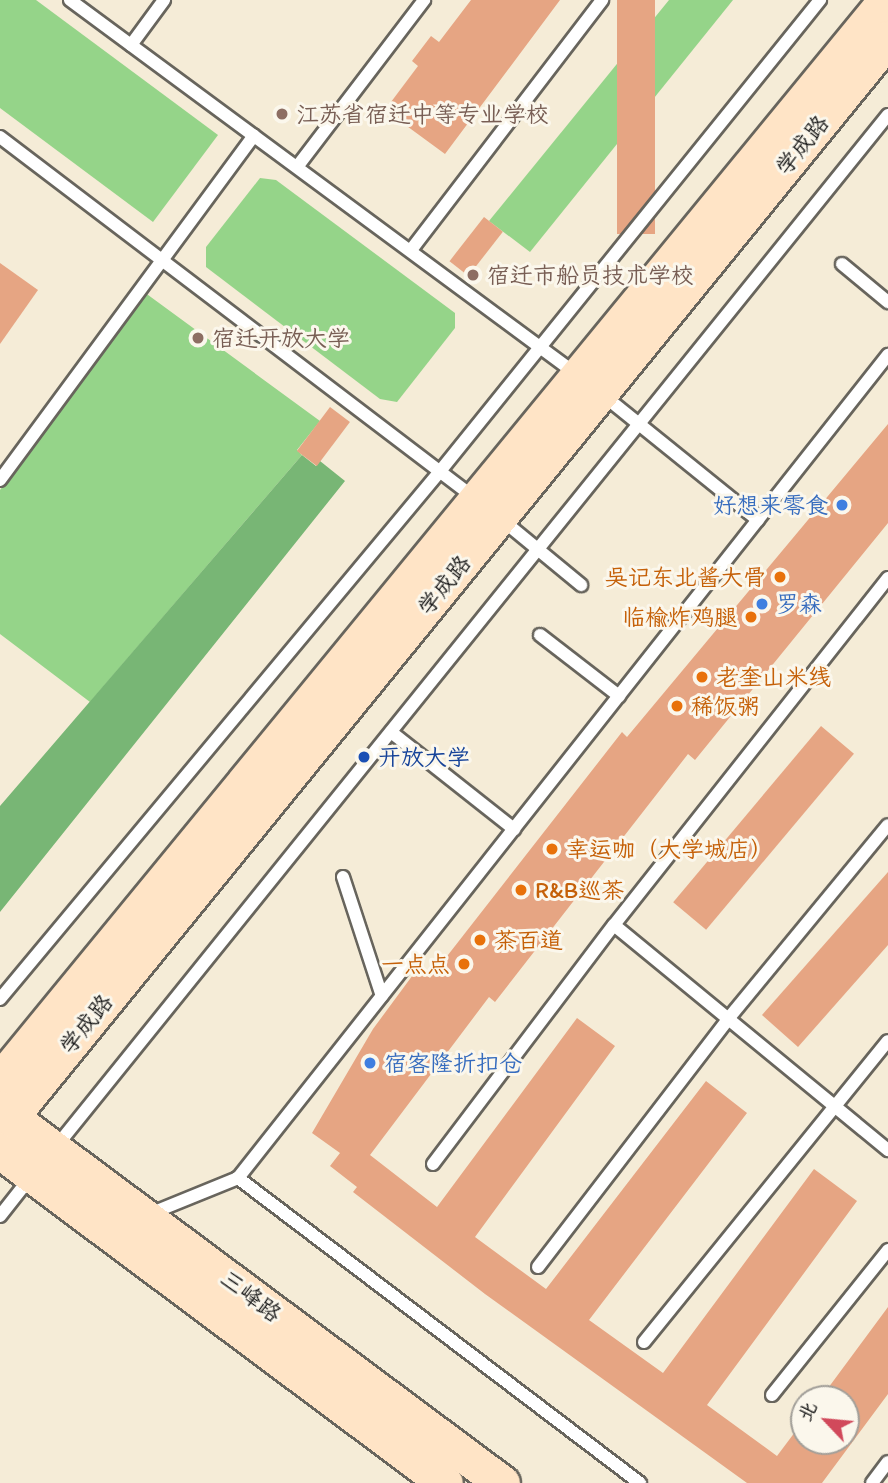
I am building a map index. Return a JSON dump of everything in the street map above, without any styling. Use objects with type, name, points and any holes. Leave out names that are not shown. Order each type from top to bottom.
[{"type":"main road","name":"学成路","points":[[4,1119],[590,384],[886,0]]},
{"type":"main road","name":"学成路","points":[[590,384],[888,39]]},
{"type":"main road","name":"学成路","points":[[0,1080],[488,509]]},
{"type":"main road","name":"三峰路","points":[[4,1119],[43,1162],[445,1483]]},
{"type":"main road","name":"三峰路","points":[[0,1151],[43,1162],[144,1216],[502,1483]]},
{"type":"lane","points":[[70,0],[541,346],[758,520]]},
{"type":"lane","points":[[131,45],[164,0]]},
{"type":"lane","points":[[297,167],[424,0]]},
{"type":"lane","points":[[411,250],[602,0]]},
{"type":"lane","points":[[0,999],[441,470],[820,0]]},
{"type":"lane","points":[[0,1216],[888,115]]},
{"type":"lane","points":[[0,480],[254,136]]},
{"type":"lane","points":[[0,137],[441,470],[581,585]]},
{"type":"lane","points":[[842,264],[888,302]]},
{"type":"lane","points":[[144,1216],[238,1178],[888,355]]},
{"type":"lane","points":[[433,1164],[614,925],[888,578]]},
{"type":"lane","points":[[540,635],[619,696]]},
{"type":"lane","points":[[391,732],[514,829]]},
{"type":"lane","points":[[538,1267],[728,1019],[888,825]]},
{"type":"lane","points":[[343,877],[382,996]]},
{"type":"lane","points":[[614,925],[888,1150]]},
{"type":"lane","points":[[644,1342],[833,1105],[888,1041]]},
{"type":"lane","points":[[238,1178],[640,1483]]},
{"type":"lane","points":[[772,1395],[888,1250]]},
{"type":"lane","points":[[872,1483],[888,1462]]},
{"type":"green space","points":[[0,0],[36,0],[218,135],[153,222],[0,108]]},
{"type":"green space","points":[[669,0],[733,0],[530,252],[489,221]]},
{"type":"green space","points":[[260,178],[276,180],[455,313],[455,328],[397,402],[380,399],[206,267],[206,247]]},
{"type":"green space","points":[[144,292],[320,421],[297,450],[302,455],[90,702],[0,634],[0,490]]},
{"type":"green space","points":[[302,455],[316,466],[320,461],[345,481],[0,912],[0,806]]},
{"type":"building","points":[[471,0],[560,0],[445,154],[385,110],[418,66],[412,61],[431,36],[439,42]]},
{"type":"building","points":[[617,0],[655,0],[655,234],[617,234]]},
{"type":"building","points":[[484,217],[503,232],[468,276],[450,261]]},
{"type":"building","points":[[0,263],[38,290],[0,344]]},
{"type":"building","points":[[330,407],[350,422],[317,466],[297,451]]},
{"type":"building","points":[[888,424],[888,523],[695,760],[688,754],[495,1002],[489,997],[370,1155],[437,1207],[577,1018],[615,1046],[475,1237],[546,1289],[706,1081],[747,1113],[589,1320],[663,1373],[814,1169],[857,1201],[707,1405],[777,1456],[790,1439],[790,1455],[843,1455],[822,1483],[747,1483],[485,1294],[353,1192],[357,1187],[330,1166],[340,1153],[312,1133],[373,1029],[418,968],[430,978],[622,732],[627,737]]},
{"type":"building","points":[[821,726],[854,754],[706,930],[673,902]]},
{"type":"building","points":[[888,872],[888,945],[798,1047],[762,1015]]},
{"type":"building","points":[[888,1307],[888,1394],[860,1432],[860,1385],[830,1385]]},
{"type":"place","name":"江苏省宿迁中等专业学校","points":[[282,114]]},
{"type":"place","name":"宿迁市船员技术学校","points":[[473,275]]},
{"type":"place","name":"宿迁开放大学","points":[[198,338]]},
{"type":"place","name":"好想来零食","points":[[842,505]]},
{"type":"place","name":"吴记东北酱大骨","points":[[780,577]]},
{"type":"place","name":"罗森","points":[[762,604]]},
{"type":"place","name":"临榆炸鸡腿","points":[[751,617]]},
{"type":"place","name":"老奎山米线","points":[[702,677]]},
{"type":"place","name":"稀饭粥","points":[[677,706]]},
{"type":"place","name":"开放大学","points":[[364,757]]},
{"type":"place","name":"幸运咖（大学城店）","points":[[552,849]]},
{"type":"place","name":"R&B巡茶","points":[[521,890]]},
{"type":"place","name":"茶百道","points":[[480,940]]},
{"type":"place","name":"一点点","points":[[464,964]]},
{"type":"place","name":"宿客隆折扣仓","points":[[370,1063]]}]
